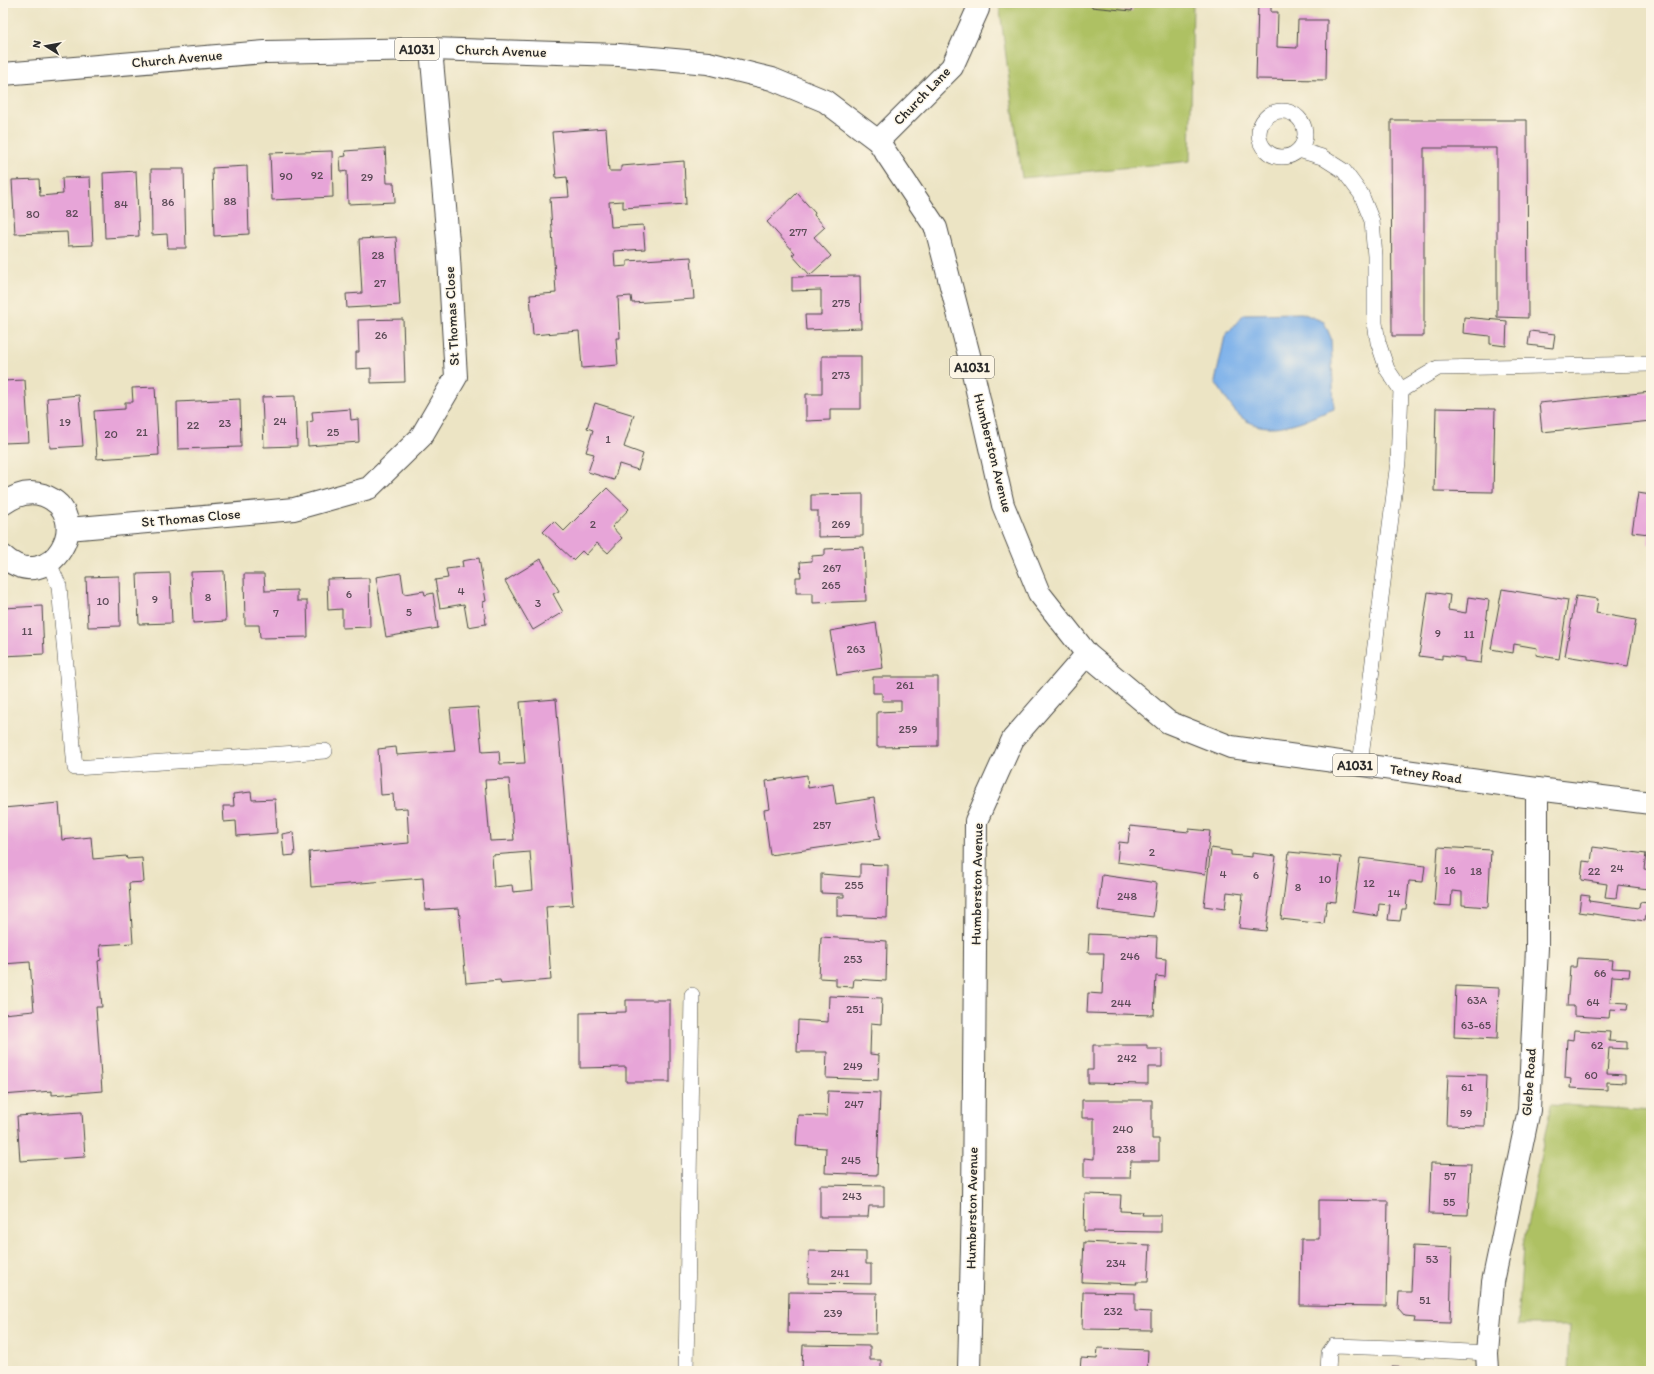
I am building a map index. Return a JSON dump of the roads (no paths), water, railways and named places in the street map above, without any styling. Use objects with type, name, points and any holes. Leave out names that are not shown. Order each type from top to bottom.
[{"type":"main road","name":"Church Lane","points":[[878,141],[952,67],[978,9],[978,3]]},
{"type":"main road","name":"Church Avenue","points":[[3,74],[265,52],[431,49],[619,55],[708,63],[772,79],[825,101]]},
{"type":"main road","name":"St Thomas Close","points":[[68,529],[294,509],[369,488],[421,437],[456,378],[448,241],[431,49]]},
{"type":"main road","name":"Humberston Avenue","points":[[825,101],[878,141],[936,228],[970,355],[1003,505],[1039,593],[1087,654],[1013,739],[976,821],[969,1371]]},
{"type":"main road","points":[[3,504],[11,498],[23,493],[36,493],[48,497],[58,505],[65,516],[68,529],[66,542],[59,555],[49,563],[36,568],[23,568],[10,563],[3,556]]},
{"type":"main road","name":"Tetney Road","points":[[1087,654],[1168,722],[1231,746],[1360,765],[1651,803]]},
{"type":"main road","name":"Glebe Road","points":[[1487,1362],[1493,1282],[1528,1110],[1537,948],[1537,789]]},
{"type":"lane","points":[[1299,150],[1322,157],[1344,171],[1360,194],[1372,220],[1375,256],[1375,323],[1378,342],[1387,368],[1401,390],[1398,462],[1360,765]]},
{"type":"lane","points":[[1401,390],[1438,368],[1651,364]]},
{"type":"lane","points":[[49,563],[59,586],[75,768],[325,750]]},
{"type":"lane","points":[[686,1371],[692,995]]},
{"type":"lane","points":[[1328,1371],[1329,1353],[1334,1346],[1395,1348],[1487,1362]]},
{"type":"water","points":[[1302,313],[1324,322],[1331,338],[1334,409],[1287,425],[1274,427],[1251,423],[1237,413],[1215,382],[1225,336],[1244,314]]}]
